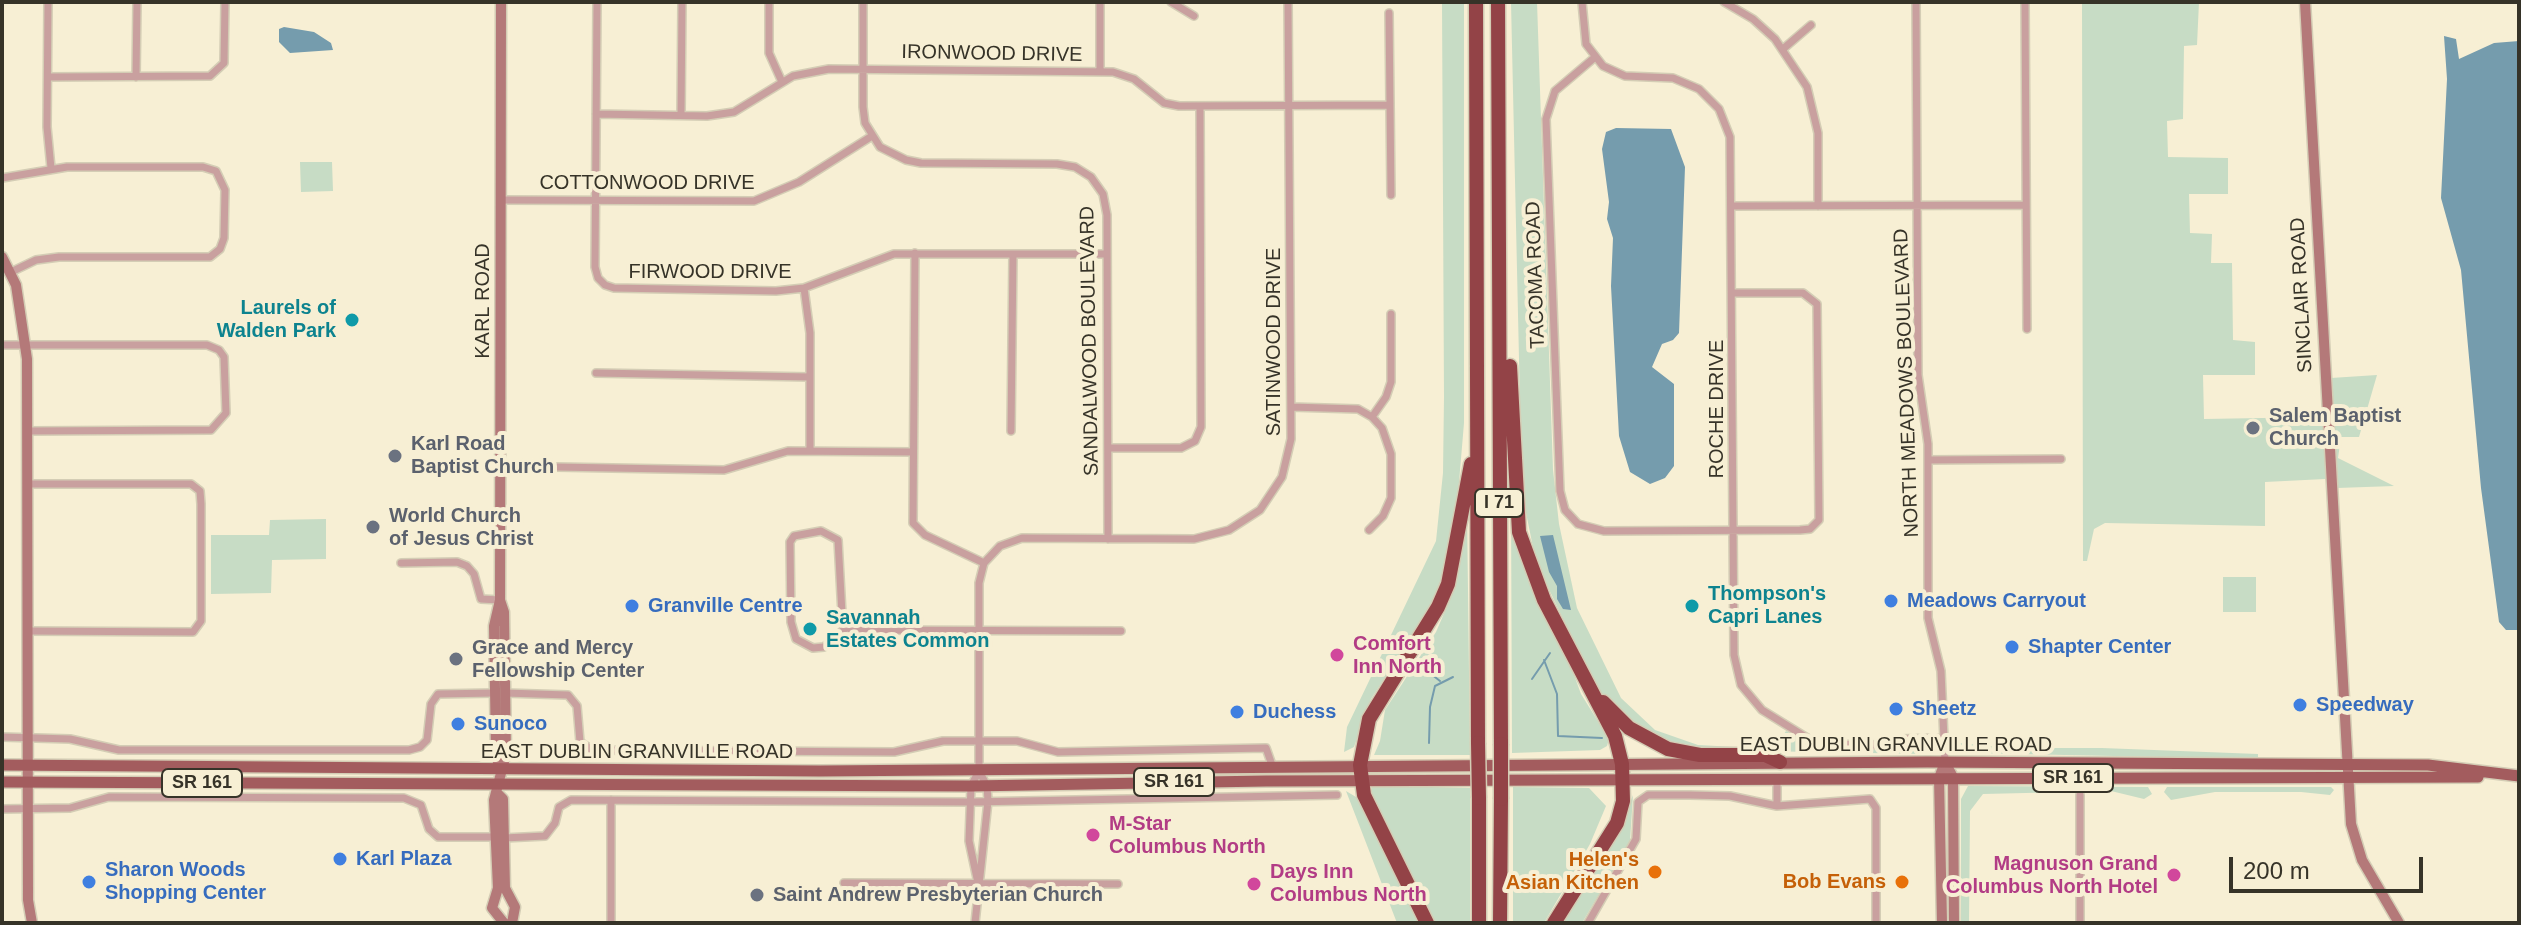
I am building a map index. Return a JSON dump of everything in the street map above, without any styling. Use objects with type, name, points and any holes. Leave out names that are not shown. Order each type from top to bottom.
[{"type":"highway","name":"I 71","points":[[1476,2],[1479,923]]},
{"type":"highway","name":"I 71","points":[[1498,2],[1501,262],[1500,923]]},
{"type":"highway","points":[[1501,262],[1519,532],[1544,600],[1615,736],[1622,764],[1617,823],[1554,923]]},
{"type":"highway","points":[[1427,923],[1374,818],[1361,780],[1360,765],[1369,719],[1438,607],[1448,584],[1463,517],[1477,416]]},
{"type":"highway","points":[[1589,685],[1629,728],[1668,749],[1700,755],[1765,755],[1780,762]]},
{"type":"main road","name":"KARL ROAD","points":[[499,837],[508,898],[515,907],[507,920],[493,912],[498,888],[499,837],[503,799],[498,789],[500,693],[494,613],[500,600],[501,2]]},
{"type":"main road","name":"SINCLAIR ROAD","points":[[2305,2],[2345,764],[2356,846],[2399,923]]},
{"type":"main road","points":[[2,257],[11,272],[26,345],[27,765],[32,923]]},
{"type":"main road","name":"EAST DUBLIN GRANVILLE ROAD","points":[[2,768],[27,765],[979,771],[1272,765],[1945,762],[2428,765],[2519,776]]},
{"type":"main road","points":[[1945,762],[1953,777],[1954,923]]},
{"type":"main road","points":[[1942,923],[1939,778],[1945,762]]},
{"type":"main road","name":"EAST DUBLIN GRANVILLE ROAD","points":[[2,782],[498,789],[1361,780],[2347,779],[2519,776]]},
{"type":"main road","points":[[495,902],[508,898]]},
{"type":"street","points":[[48,2],[51,168]]},
{"type":"street","points":[[136,77],[137,2]]},
{"type":"street","points":[[48,77],[199,78],[217,73],[225,57],[225,2]]},
{"type":"street","points":[[595,201],[597,2]]},
{"type":"street","points":[[681,115],[682,2]]},
{"type":"street","points":[[769,2],[769,53],[782,82]]},
{"type":"street","points":[[863,2],[865,123],[872,136]]},
{"type":"street","points":[[1100,2],[1100,72]]},
{"type":"street","points":[[1171,2],[1194,16]]},
{"type":"street","name":"SATINWOOD DRIVE","points":[[984,563],[1000,546],[1022,538],[1194,539],[1229,530],[1260,510],[1282,477],[1291,439],[1288,2]]},
{"type":"street","points":[[1582,2],[1582,29],[1594,58]]},
{"type":"street","points":[[1724,2],[1753,19],[1783,49],[1807,87],[1815,118],[1818,206]]},
{"type":"street","name":"NORTH MEADOWS BOULEVARD","points":[[1916,2],[1918,375],[1928,460],[1928,618],[1941,671],[1945,762]]},
{"type":"street","points":[[2025,2],[2027,329]]},
{"type":"street","points":[[1389,13],[1391,195]]},
{"type":"street","points":[[1783,49],[1811,25]]},
{"type":"street","name":"ROCHE DRIVE","points":[[1594,58],[1613,72],[1673,78],[1710,98],[1726,123],[1730,137],[1736,674],[1746,694],[1762,710],[1817,744],[1879,745],[1900,739],[1943,738]]},
{"type":"street","name":"TACOMA ROAD","points":[[1594,58],[1555,91],[1546,119],[1560,491],[1565,510],[1578,524],[1591,530],[1733,530]]},
{"type":"street","name":"IRONWOOD DRIVE","points":[[596,114],[734,112],[782,82],[817,70],[863,69],[1120,73],[1134,79],[1164,103],[1200,106],[1390,105]]},
{"type":"street","points":[[1108,448],[1181,448],[1195,441],[1201,427],[1200,106]]},
{"type":"street","name":"COTTONWOOD DRIVE","points":[[501,200],[754,201],[799,182],[872,136]]},
{"type":"street","name":"SANDALWOOD BOULEVARD","points":[[872,136],[880,147],[906,160],[1075,167],[1091,177],[1103,194],[1107,215],[1108,539]]},
{"type":"street","points":[[2,178],[51,168],[175,166],[216,171],[223,179],[224,238],[216,253],[203,258],[59,257],[36,260],[11,272]]},
{"type":"street","name":"FIRWOOD DRIVE","points":[[595,201],[598,278],[614,288],[804,288],[894,254],[1107,254]]},
{"type":"street","points":[[1732,206],[2026,205]]},
{"type":"street","points":[[915,253],[912,514],[918,530],[984,563],[979,583],[979,771],[987,786],[988,801],[975,923]]},
{"type":"street","points":[[1011,431],[1013,254]]},
{"type":"street","points":[[804,288],[810,333],[810,451]]},
{"type":"street","points":[[1732,293],[1803,293],[1817,304],[1820,512],[1813,526],[1800,530],[1733,530]]},
{"type":"street","points":[[1372,417],[1386,397],[1391,382],[1391,314]]},
{"type":"street","points":[[2,345],[207,345],[219,350],[226,366],[226,413],[218,426],[204,431],[28,431]]},
{"type":"street","points":[[596,373],[810,377]]},
{"type":"street","points":[[1291,407],[1342,406],[1372,417],[1389,444],[1392,483],[1391,498],[1383,516],[1369,530]]},
{"type":"street","points":[[500,466],[724,470],[788,451],[913,452]]},
{"type":"street","points":[[1928,460],[2061,459]]},
{"type":"street","points":[[27,484],[191,484],[199,487],[198,628],[187,633],[28,631]]},
{"type":"street","points":[[847,627],[824,647],[813,648],[796,639],[791,630],[790,542],[801,533],[831,534],[838,540],[842,614],[847,627],[857,631],[1121,631]]},
{"type":"street","points":[[401,563],[457,562],[467,566],[474,574],[481,599],[500,600]]},
{"type":"street","name":"EAST DUBLIN GRANVILLE ROAD","points":[[2,737],[70,739],[119,750],[409,750],[420,747],[427,740],[431,704],[438,694],[500,693],[568,695],[577,706],[580,742],[592,750],[894,752],[943,741],[1017,741],[1058,752],[1266,748],[1272,765]]},
{"type":"street","points":[[978,883],[969,841],[971,786],[979,771]]},
{"type":"street","name":"EAST DUBLIN GRANVILLE ROAD","points":[[1777,779],[1777,806]]},
{"type":"street","points":[[1150,783],[1152,798]]},
{"type":"street","points":[[2,809],[70,808],[109,797],[404,798],[421,805],[429,829],[438,837],[499,837],[545,836],[555,823],[559,807],[565,802],[971,802],[1337,795]]},
{"type":"street","points":[[1588,923],[1636,839],[1638,802],[1648,795],[1730,796],[1777,806],[1866,798],[1874,803],[1876,923]]},
{"type":"street","points":[[2080,795],[2080,923]]},
{"type":"street","points":[[611,800],[611,923]]},
{"type":"street","points":[[844,883],[1118,884]]},
{"type":"green space","points":[[1442,2],[1464,2],[1464,423],[1457,506],[1447,568],[1433,604],[1371,699],[1354,747],[1344,752],[1347,727],[1436,541],[1443,473],[1444,397]]},
{"type":"green space","points":[[1511,2],[1537,2],[1553,470],[1559,524],[1577,608],[1621,698],[1655,730],[1698,745],[1774,749],[1786,731],[1818,748],[1879,748],[1900,743],[1927,743],[1926,754],[1703,750],[1668,744],[1637,728],[1605,699],[1592,680],[1536,562],[1522,493]]},
{"type":"green space","points":[[2082,2],[2199,2],[2197,45],[2184,46],[2183,119],[2167,121],[2168,157],[2228,158],[2228,194],[2189,194],[2190,233],[2212,234],[2211,263],[2232,263],[2233,340],[2255,342],[2255,375],[2203,375],[2204,419],[2320,417],[2331,410],[2331,378],[2377,375],[2359,437],[2341,437],[2338,458],[2394,486],[2337,488],[2325,479],[2265,482],[2265,526],[2105,523],[2094,529],[2087,561],[2083,561]]},
{"type":"green space","points":[[300,162],[332,162],[333,191],[301,192]]},
{"type":"green space","points":[[1511,502],[1581,694],[1609,739],[1607,746],[1600,750],[1512,753]]},
{"type":"green space","points":[[1467,507],[1470,755],[1374,755],[1380,741],[1385,710],[1436,632],[1452,595]]},
{"type":"green space","points":[[326,519],[326,559],[272,560],[271,593],[211,594],[211,535],[269,535],[270,520]]},
{"type":"green space","points":[[2223,577],[2256,577],[2256,612],[2223,612]]},
{"type":"green space","points":[[1960,743],[2008,748],[2258,754],[2258,757],[1968,753]]},
{"type":"green space","points":[[1968,786],[2148,787],[2152,794],[2144,799],[2111,791],[1983,794],[1970,811],[1969,923],[1961,923],[1961,799]]},
{"type":"green space","points":[[1372,787],[1470,788],[1470,923],[1431,923],[1370,797]]},
{"type":"green space","points":[[1513,787],[1589,788],[1606,806],[1590,844],[1544,923],[1513,923]]},
{"type":"green space","points":[[2167,787],[2331,787],[2334,790],[2330,795],[2215,792],[2171,800],[2164,792]]},
{"type":"green space","points":[[1346,791],[1361,800],[1420,923],[1397,923]]},
{"type":"green space","points":[[1633,795],[1630,842],[1582,923],[1562,923],[1619,831]]},
{"type":"water","points":[[284,27],[314,32],[331,43],[333,50],[290,53],[279,42],[279,29]]},
{"type":"water","points":[[2444,36],[2456,39],[2459,59],[2494,43],[2519,41],[2518,630],[2506,630],[2499,622],[2481,488],[2461,270],[2441,198],[2447,79]]},
{"type":"water","points":[[1616,128],[1671,129],[1685,167],[1679,333],[1673,340],[1662,344],[1652,367],[1674,384],[1674,466],[1665,478],[1650,484],[1630,472],[1619,436],[1611,286],[1613,238],[1607,219],[1609,202],[1602,149],[1606,132]]},
{"type":"water","points":[[1553,535],[1571,610],[1563,609],[1557,599],[1557,586],[1549,572],[1540,536]]},
{"type":"waterway","points":[[1532,679],[1550,653]]},
{"type":"waterway","points":[[1544,660],[1557,694],[1558,736],[1602,738]]},
{"type":"waterway","points":[[1426,670],[1440,681]]},
{"type":"waterway","points":[[1429,743],[1430,707],[1435,686],[1453,677]]},
{"type":"place","name":"Laurels of Walden Park","points":[[352,320]]},
{"type":"place","name":"Salem Baptist Church","points":[[2253,428]]},
{"type":"place","name":"Karl Road Baptist Church","points":[[395,456]]},
{"type":"place","name":"World Church of Jesus Christ","points":[[373,527]]},
{"type":"place","name":"Meadows Carryout","points":[[1891,601]]},
{"type":"place","name":"Granville Centre","points":[[632,606]]},
{"type":"place","name":"Thompson's Capri Lanes","points":[[1692,606]]},
{"type":"place","name":"Savannah Estates Common","points":[[810,629]]},
{"type":"place","name":"Shapter Center","points":[[2012,647]]},
{"type":"place","name":"Comfort Inn North","points":[[1337,655]]},
{"type":"place","name":"Grace and Mercy Fellowship Center","points":[[456,659]]},
{"type":"place","name":"Speedway","points":[[2300,705]]},
{"type":"place","name":"Sheetz","points":[[1896,709]]},
{"type":"place","name":"Duchess","points":[[1237,712]]},
{"type":"place","name":"Sunoco","points":[[458,724]]},
{"type":"place","name":"M-Star Columbus North","points":[[1093,835]]},
{"type":"place","name":"Karl Plaza","points":[[340,859]]},
{"type":"place","name":"Helen's Asian Kitchen","points":[[1655,872]]},
{"type":"place","name":"Magnuson Grand Columbus North Hotel","points":[[2174,875]]},
{"type":"place","name":"Sharon Woods Shopping Center","points":[[89,882]]},
{"type":"place","name":"Bob Evans","points":[[1902,882]]},
{"type":"place","name":"Days Inn Columbus North","points":[[1254,884]]},
{"type":"place","name":"Saint Andrew Presbyterian Church","points":[[757,895]]}]
